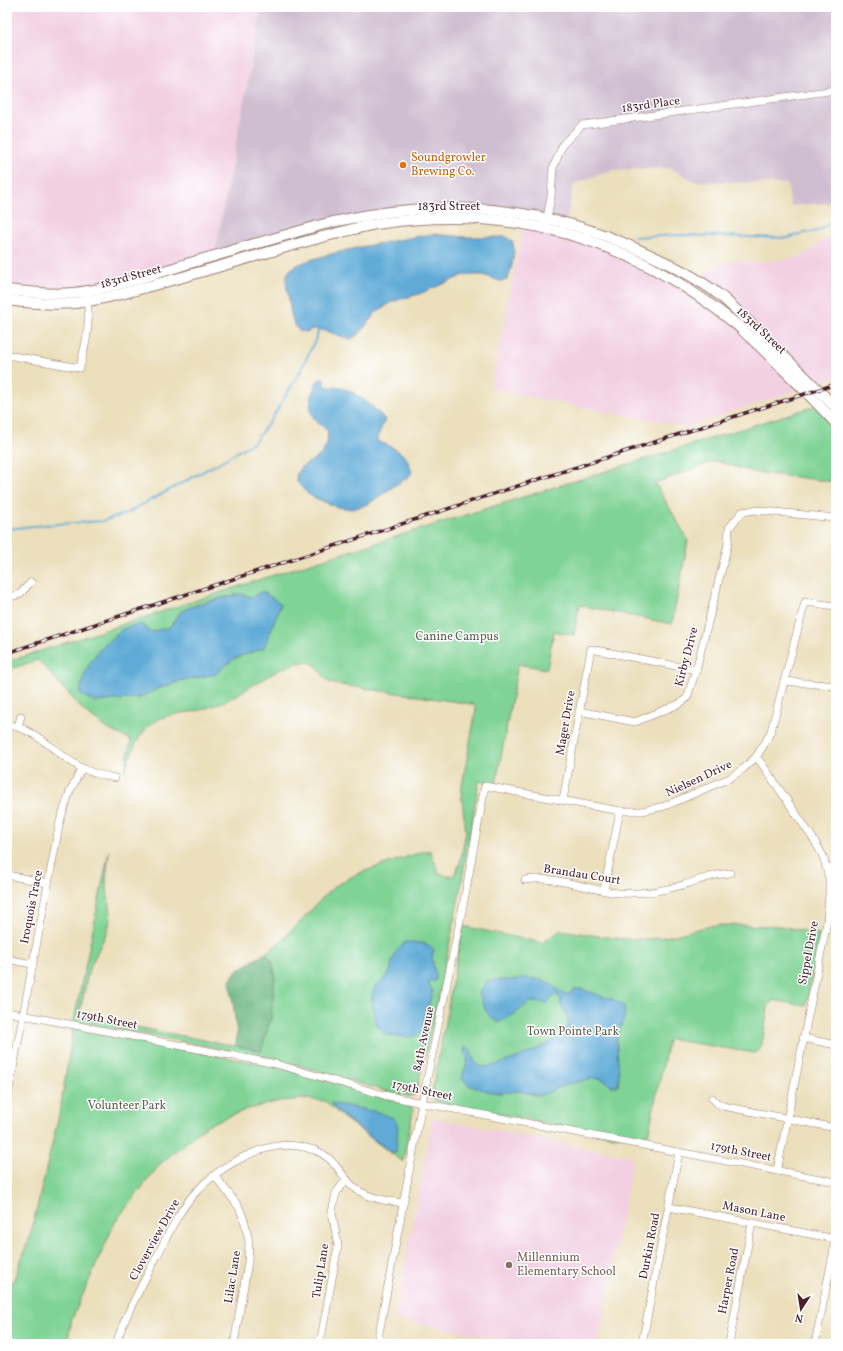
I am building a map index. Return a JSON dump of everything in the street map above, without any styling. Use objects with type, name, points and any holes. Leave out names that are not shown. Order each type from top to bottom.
[{"type":"street","name":"183rd Place","points":[[545,229],[551,197],[553,168],[562,144],[582,125],[836,90]]},
{"type":"street","name":"183rd Street","points":[[7,290],[88,297],[181,265],[332,223],[368,215],[410,210],[458,208],[494,210],[547,218],[581,227],[621,241],[677,268],[720,296],[746,318],[836,408]]},
{"type":"street","name":"183rd Street","points":[[7,300],[51,304],[88,297],[131,292],[320,238],[381,223],[412,220],[473,218],[501,221],[545,229],[602,244],[650,266],[690,289],[735,322],[836,423]]},
{"type":"street","points":[[7,355],[80,368],[87,333],[88,297]]},
{"type":"street","name":"Kirby Drive","points":[[579,711],[635,722],[679,704],[687,698],[696,670],[728,544],[729,528],[742,512],[755,510],[836,518]]},
{"type":"street","points":[[7,598],[20,594],[31,582]]},
{"type":"street","name":"Nielsen Drive","points":[[484,786],[620,811],[642,811],[666,806],[730,778],[756,757],[771,731],[805,602],[836,606]]},
{"type":"street","name":"Mager Drive","points":[[563,800],[591,649],[696,670]]},
{"type":"street","points":[[784,681],[836,686]]},
{"type":"street","points":[[18,726],[21,716]]},
{"type":"street","points":[[7,725],[18,726],[35,734],[82,768],[115,778]]},
{"type":"street","name":"Sippel Drive","points":[[756,757],[814,840],[823,856],[829,878],[827,922],[777,1171]]},
{"type":"street","name":"Iroquois Trace","points":[[7,1100],[9,1079],[23,1015],[60,821],[70,791],[82,768]]},
{"type":"street","name":"84th Avenue","points":[[377,1344],[422,1103],[463,906],[484,786]]},
{"type":"street","points":[[604,890],[620,811]]},
{"type":"street","points":[[827,868],[836,866]]},
{"type":"street","name":"Brandau Court","points":[[525,880],[543,879],[619,892],[661,890],[688,884],[716,874],[730,873]]},
{"type":"street","points":[[7,875],[48,883]]},
{"type":"street","points":[[7,959],[32,964]]},
{"type":"street","name":"179th Street","points":[[7,1012],[276,1064],[384,1095],[422,1103],[836,1182]]},
{"type":"street","points":[[803,1038],[836,1045]]},
{"type":"street","points":[[712,1098],[723,1106],[836,1128]]},
{"type":"street","name":"Cloverview Drive","points":[[116,1344],[132,1304],[173,1224],[195,1193],[231,1164],[271,1147],[288,1144],[308,1148],[321,1154],[334,1164],[346,1180],[358,1191],[377,1199],[403,1203]]},
{"type":"street","name":"Durkin Road","points":[[642,1344],[679,1152]]},
{"type":"street","name":"Lilac Lane","points":[[215,1176],[239,1207],[245,1223],[249,1242],[248,1262],[234,1344]]},
{"type":"street","name":"Tulip Lane","points":[[318,1344],[322,1333],[338,1246],[332,1212],[336,1193],[346,1180]]},
{"type":"street","name":"Mason Lane","points":[[668,1207],[836,1239]]},
{"type":"street","name":"Harper Road","points":[[728,1344],[752,1223]]},
{"type":"street","points":[[815,1344],[836,1239]]},
{"type":"shaded area","points":[[7,7],[262,7],[214,258],[92,293],[7,291]]},
{"type":"shaded area","points":[[262,7],[836,7],[836,202],[791,206],[787,184],[694,181],[670,168],[611,170],[574,184],[566,224],[450,210],[342,222],[214,258]]},
{"type":"shaded area","points":[[524,219],[546,222],[593,235],[638,255],[683,281],[743,323],[806,387],[686,427],[491,389]]},
{"type":"shaded area","points":[[836,232],[836,377],[810,386],[745,319],[690,282],[728,260],[758,263],[800,257]]},
{"type":"shaded area","name":"Millennium Elementary School","points":[[432,1118],[633,1157],[598,1344],[526,1344],[395,1319]]},
{"type":"green space","name":"Canine Campus","points":[[815,406],[836,427],[836,482],[754,472],[715,461],[655,483],[688,540],[672,624],[579,605],[574,635],[554,631],[547,669],[518,664],[496,784],[479,781],[459,896],[439,996],[416,1092],[414,1095],[409,1096],[389,1092],[280,1060],[74,1021],[109,851],[106,880],[111,913],[108,930],[89,969],[79,1016],[261,1051],[273,963],[266,953],[278,944],[328,892],[349,878],[424,851],[430,851],[439,873],[447,876],[452,876],[455,874],[460,863],[466,832],[461,791],[476,710],[475,706],[472,704],[335,684],[326,680],[315,665],[307,662],[299,663],[279,670],[237,695],[216,705],[197,711],[166,716],[154,722],[139,738],[125,771],[131,740],[108,729],[85,712],[38,660],[7,670],[7,662],[289,570]],"holes":[[[240,594],[252,597],[233,659],[216,674],[183,680],[157,689],[139,698],[103,646],[122,629],[141,624],[150,632],[170,627],[176,617],[182,611],[190,607],[211,600]]]},
{"type":"green space","name":"Town Pointe Park","points":[[463,926],[542,943],[561,930],[612,938],[651,939],[711,926],[779,926],[820,934],[806,1006],[773,1000],[768,1007],[762,1044],[760,1049],[755,1053],[670,1039],[668,1041],[648,1135],[615,1136],[438,1102],[432,1098]]},
{"type":"green space","points":[[266,953],[273,963],[275,977],[271,1018],[261,1051],[236,1046],[237,1033],[230,981],[236,971]]},
{"type":"green space","name":"Volunteer Park","points":[[73,1029],[278,1067],[410,1105],[413,1111],[403,1162],[341,1116],[325,1101],[303,1099],[280,1101],[248,1109],[207,1125],[160,1164],[115,1222],[72,1319],[67,1344],[7,1344],[7,1293],[15,1277],[31,1233],[60,1111]]},
{"type":"water","points":[[433,234],[465,237],[507,237],[512,241],[514,255],[507,280],[500,281],[483,275],[464,275],[419,294],[394,301],[376,312],[360,333],[351,339],[317,329],[312,329],[308,332],[299,331],[294,324],[286,285],[286,277],[289,271],[298,265],[334,253]]},
{"type":"water","points":[[324,378],[324,386],[342,388],[352,392],[368,403],[382,416],[385,420],[379,434],[378,442],[390,446],[401,453],[407,459],[412,472],[409,477],[368,504],[353,509],[336,507],[309,495],[297,482],[296,476],[300,468],[321,455],[327,444],[328,431],[315,420],[310,404],[317,381]]},
{"type":"water","points":[[262,591],[281,604],[264,648],[233,659],[216,674],[183,680],[157,689],[139,698],[94,702],[80,694],[85,674],[94,656],[122,629],[141,624],[150,632],[170,627],[183,610],[214,600],[240,594],[252,597]]},
{"type":"water","points":[[405,942],[424,944],[431,946],[434,949],[432,957],[436,977],[435,981],[429,981],[429,985],[433,991],[424,1018],[423,1031],[416,1036],[405,1037],[387,1035],[379,1029],[374,1017],[372,997],[375,986],[390,972],[396,952]]},
{"type":"water","points":[[522,978],[544,981],[567,995],[575,989],[582,989],[613,999],[624,1006],[625,1015],[617,1039],[619,1076],[618,1086],[612,1086],[602,1079],[595,1078],[568,1084],[542,1095],[535,1095],[521,1091],[499,1093],[487,1091],[470,1086],[462,1079],[467,1062],[464,1052],[465,1047],[471,1050],[475,1062],[482,1067],[490,1066],[516,1058],[544,1046],[564,1031],[568,1024],[568,1018],[561,1003],[561,998],[557,995],[554,995],[547,1003],[530,1002],[505,1020],[497,1022],[490,1016],[479,993],[486,982],[489,980],[512,980]]},
{"type":"water","points":[[331,1103],[378,1112],[393,1118],[398,1126],[396,1153],[393,1153],[359,1128],[340,1113]]},
{"type":"waterway","points":[[634,237],[682,235],[788,238],[804,233],[818,231],[836,219]]},
{"type":"waterway","points":[[7,529],[103,521],[125,514],[254,442],[271,420],[300,372],[317,336],[319,326]]},
{"type":"railway","points":[[7,653],[530,482],[836,384]]},
{"type":"place","name":"Soundgrowler Brewing Co.","points":[[403,165]]},
{"type":"place","name":"Millennium Elementary School","points":[[509,1265]]}]
